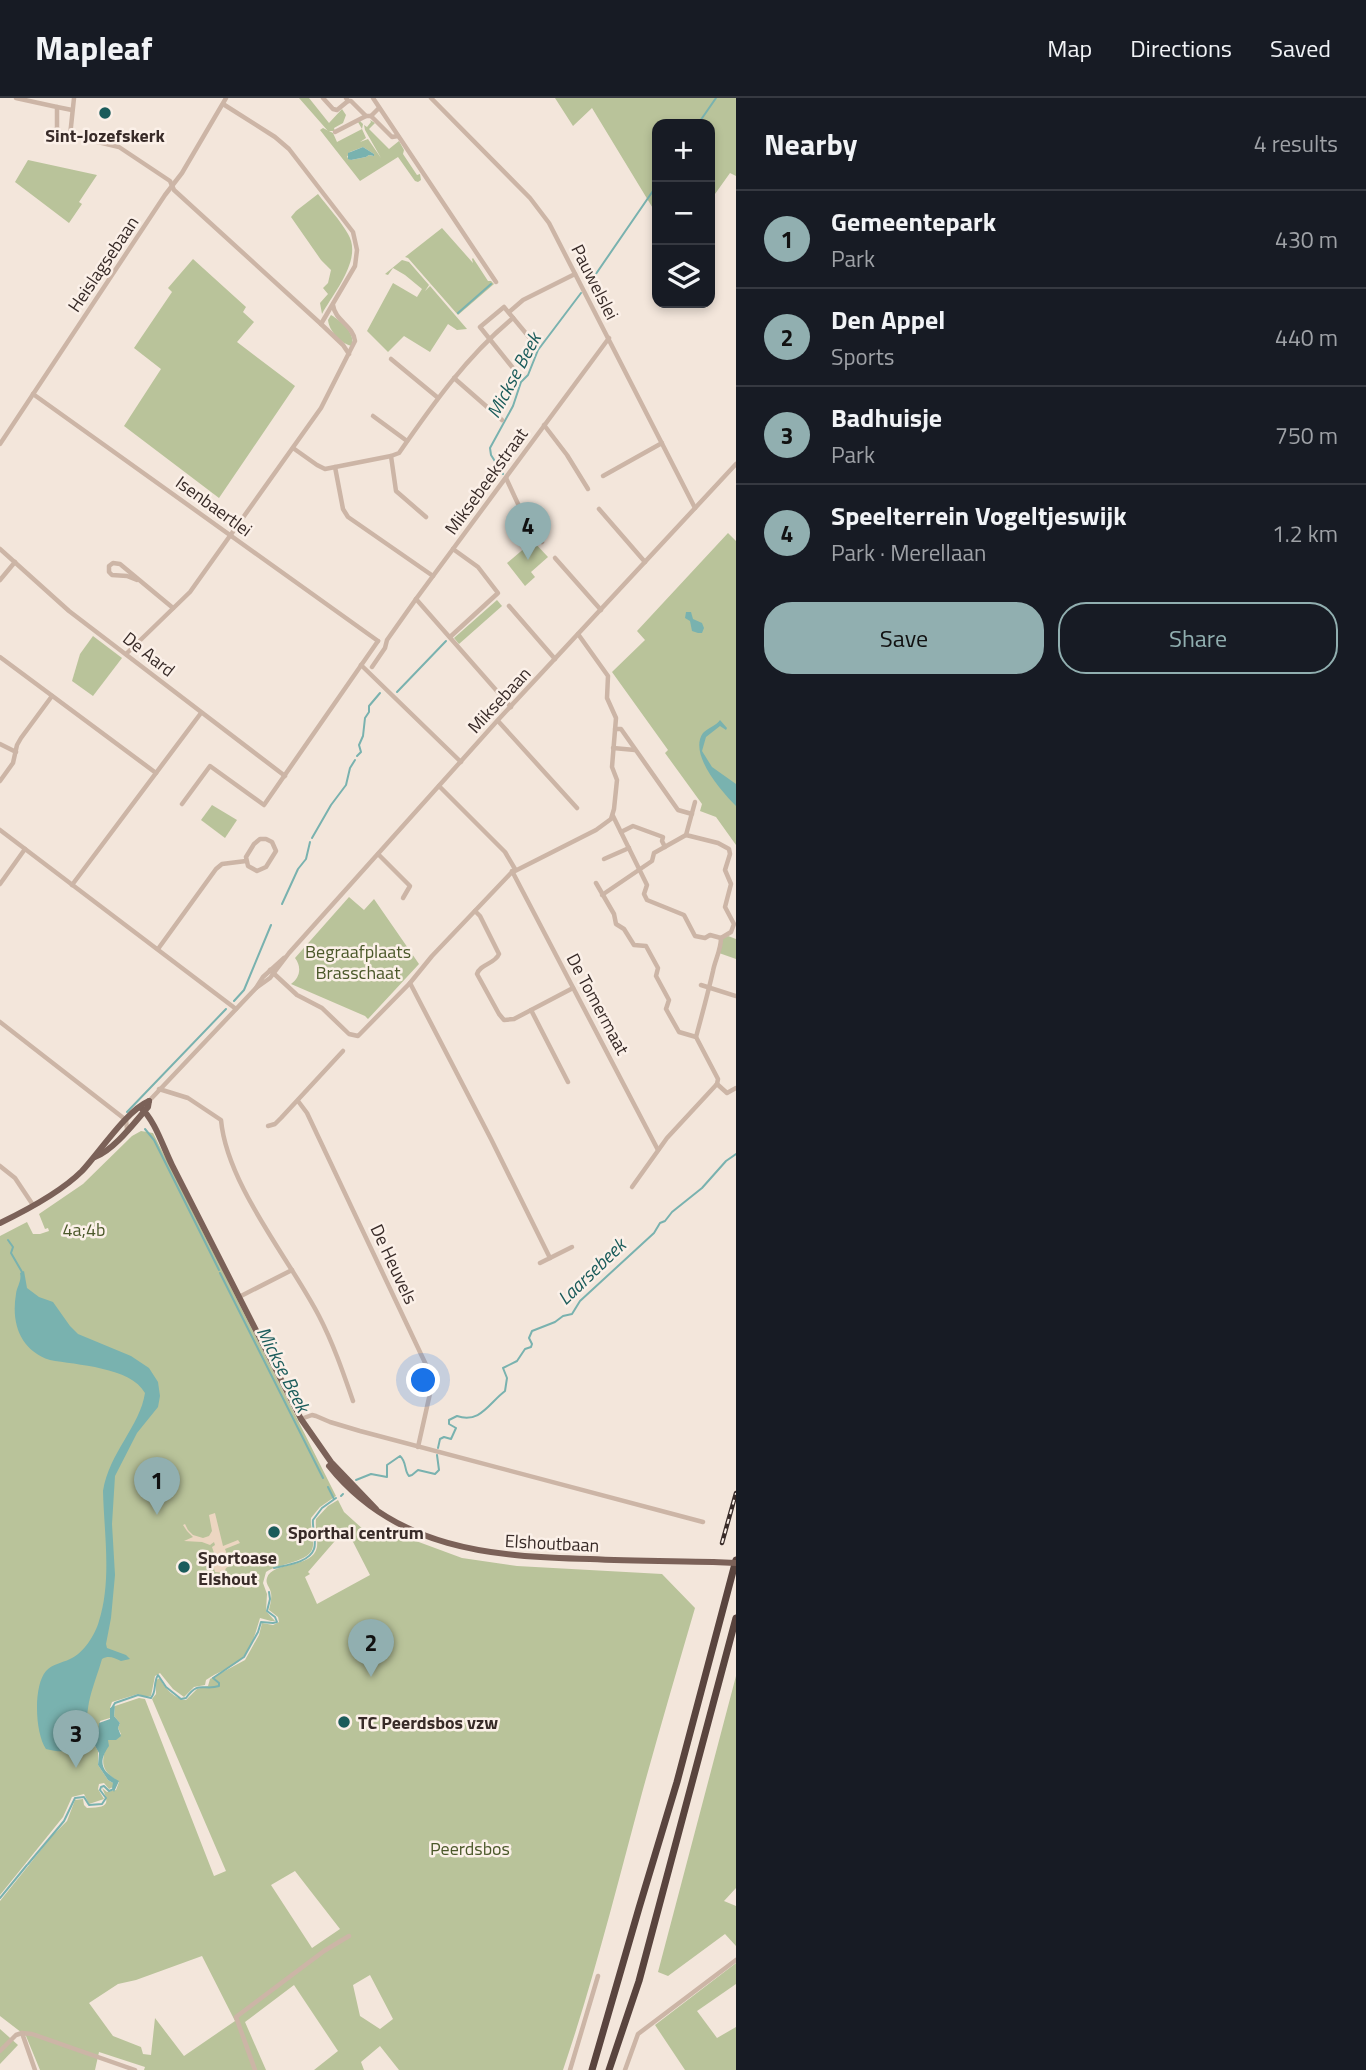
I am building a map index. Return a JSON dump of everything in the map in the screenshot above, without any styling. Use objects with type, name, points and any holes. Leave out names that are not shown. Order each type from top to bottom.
[{"type":"highway","points":[[592,2070],[677,1782],[736,1562]]},
{"type":"highway","points":[[609,2070],[639,1981],[736,1618]]},
{"type":"main road","name":"Miksebaan","points":[[0,1223],[71,1180],[127,1129],[149,1101]]},
{"type":"main road","name":"Miksebaan","points":[[98,1154],[127,1120],[140,1111]]},
{"type":"main road","name":"Elshoutbaan","points":[[140,1111],[153,1126],[310,1439],[337,1476],[373,1509],[432,1538],[492,1554],[555,1559],[736,1562]]},
{"type":"street","points":[[16,98],[72,110]]},
{"type":"street","points":[[70,136],[74,98]]},
{"type":"street","name":"Heislagsebaan","points":[[0,444],[172,185],[183,173],[226,98]]},
{"type":"street","points":[[323,98],[337,110],[346,100],[351,101],[391,137],[398,136]]},
{"type":"street","points":[[373,98],[496,282]]},
{"type":"street","name":"Pauwelslei","points":[[431,98],[539,208],[549,223],[695,508]]},
{"type":"street","points":[[223,104],[275,136],[289,149],[353,232],[357,246],[356,260],[321,324]]},
{"type":"street","points":[[57,107],[58,131],[119,147],[168,179],[180,196],[321,324],[343,345],[349,356]]},
{"type":"street","points":[[335,132],[379,108]]},
{"type":"street","points":[[509,312],[523,300],[575,274]]},
{"type":"street","points":[[126,654],[190,592],[321,408],[355,345],[354,334],[335,315],[333,305]]},
{"type":"street","points":[[517,373],[480,327],[504,307],[534,342]]},
{"type":"street","points":[[293,448],[325,469],[399,453],[454,378],[489,338],[513,318]]},
{"type":"street","name":"Miksebeekstraat","points":[[372,667],[416,599],[609,338]]},
{"type":"street","points":[[391,359],[438,397]]},
{"type":"street","points":[[454,378],[502,420]]},
{"type":"street","name":"Isenbaertlei","points":[[33,394],[378,641]]},
{"type":"street","points":[[373,416],[407,441]]},
{"type":"street","points":[[544,425],[588,488]]},
{"type":"street","points":[[603,476],[663,443]]},
{"type":"street","points":[[391,456],[396,491],[426,517]]},
{"type":"street","name":"Miksebaan","points":[[149,1101],[285,958],[497,721],[736,464]]},
{"type":"street","points":[[335,467],[343,509],[348,517],[433,576]]},
{"type":"street","points":[[506,477],[525,519],[542,542]]},
{"type":"street","points":[[599,509],[645,562]]},
{"type":"street","name":"De Aard","points":[[0,549],[69,611],[285,776]]},
{"type":"street","points":[[450,637],[498,593],[478,567],[453,549]]},
{"type":"street","points":[[555,558],[601,610]]},
{"type":"street","points":[[0,580],[15,562]]},
{"type":"street","points":[[136,580],[112,575],[109,566],[117,563],[173,608]]},
{"type":"street","points":[[416,599],[511,707]]},
{"type":"street","points":[[509,606],[555,659]]},
{"type":"street","points":[[272,972],[297,995],[322,1008],[349,1034],[356,1036],[410,984],[432,956],[514,870],[605,825],[612,816],[617,780],[612,767],[618,729],[607,698],[608,676],[578,634]]},
{"type":"street","points":[[182,804],[210,765],[264,805],[378,641],[387,640]]},
{"type":"street","points":[[0,657],[156,773]]},
{"type":"street","points":[[361,665],[461,761]]},
{"type":"street","points":[[0,781],[13,764],[17,745],[25,731],[52,696]]},
{"type":"street","points":[[72,885],[201,713]]},
{"type":"street","points":[[497,721],[577,808]]},
{"type":"street","points":[[618,729],[678,810],[692,814]]},
{"type":"street","points":[[0,744],[16,751]]},
{"type":"street","points":[[613,748],[635,750]]},
{"type":"street","name":"De Tomermaat","points":[[439,786],[505,852],[658,1150]]},
{"type":"street","points":[[686,835],[695,802]]},
{"type":"street","points":[[602,895],[625,878],[640,870],[652,861],[654,853],[686,835],[718,843],[729,849],[725,870],[731,884],[725,907],[734,924],[731,932],[721,938],[710,935],[705,938],[695,936],[684,915],[647,900],[643,894],[647,885],[640,870],[621,832],[612,816]]},
{"type":"street","points":[[621,832],[633,827],[652,833],[663,837],[665,847]]},
{"type":"street","points":[[0,830],[236,1009]]},
{"type":"street","points":[[266,839],[273,843],[275,853],[263,869],[253,869],[246,861],[247,854],[258,840],[266,839]]},
{"type":"street","points":[[604,859],[629,848]]},
{"type":"street","points":[[0,884],[25,849]]},
{"type":"street","points":[[378,855],[410,886],[403,898]]},
{"type":"street","points":[[158,949],[216,869],[222,864],[246,861]]},
{"type":"street","points":[[596,883],[614,914],[616,924],[624,929],[634,945],[646,946],[658,968],[656,976],[669,1000],[666,1009],[679,1032],[696,1037]]},
{"type":"street","points":[[475,911],[499,954],[496,960],[480,968],[477,974],[504,1020],[510,1021],[573,988]]},
{"type":"street","points":[[632,1187],[686,1115],[717,1084],[718,1079],[696,1037],[721,938]]},
{"type":"street","points":[[410,984],[550,1258]]},
{"type":"street","points":[[701,985],[736,996]]},
{"type":"street","points":[[531,1010],[568,1082]]},
{"type":"street","points":[[0,1022],[127,1120],[127,1129]]},
{"type":"street","points":[[268,1126],[275,1124],[344,1051]]},
{"type":"street","points":[[717,1084],[727,1093],[736,1088]]},
{"type":"street","points":[[159,1089],[188,1098],[221,1120],[234,1169],[319,1315],[340,1360],[353,1401]]},
{"type":"street","name":"De Heuvels","points":[[298,1101],[307,1113],[428,1369],[431,1389],[418,1447]]},
{"type":"street","points":[[0,1166],[15,1178],[33,1205]]},
{"type":"street","points":[[540,1263],[572,1247]]},
{"type":"street","points":[[239,1298],[292,1270]]},
{"type":"street","points":[[301,1419],[316,1416],[337,1425],[703,1522]]},
{"type":"street","points":[[255,2070],[236,2017],[324,1951],[349,1936]]},
{"type":"street","points":[[625,2070],[638,2034],[736,1960]]},
{"type":"street","points":[[570,2070],[598,1976]]},
{"type":"street","points":[[22,2033],[36,2070]]},
{"type":"street","points":[[0,2051],[16,2035],[32,2034],[135,2070]]},
{"type":"green space","points":[[299,98],[309,98],[329,123],[342,109],[346,115],[343,123],[334,128],[335,131],[328,131]]},
{"type":"green space","points":[[555,98],[736,98],[736,176],[730,173],[715,194],[715,119],[652,119],[652,207],[592,108],[573,126]]},
{"type":"green space","points":[[370,120],[375,123],[369,129],[389,149],[399,141],[404,150],[403,154],[417,175],[420,174],[421,180],[415,181],[398,157],[360,181],[320,130],[323,128],[333,133],[337,142],[362,129],[366,138],[360,142],[368,139],[381,158],[365,130],[364,125],[367,127]],"holes":[[[363,147],[374,154],[351,160],[347,157],[350,152]]]},
{"type":"green space","points":[[28,160],[97,175],[69,223],[15,182]]},
{"type":"green space","points":[[318,194],[345,229],[352,244],[350,264],[322,314],[320,303],[328,294],[323,288],[328,283],[331,270],[291,217]]},
{"type":"green space","points":[[442,228],[473,263],[473,258],[488,281],[494,284],[458,315],[405,257]]},
{"type":"green space","points":[[193,259],[246,307],[243,312],[254,322],[237,342],[295,386],[219,498],[124,426],[161,369],[134,348],[172,292],[168,288]]},
{"type":"green space","points":[[402,260],[409,262],[429,285],[425,291],[430,286],[467,329],[457,330],[448,324],[430,352],[404,336],[388,352],[367,331],[393,283],[417,297],[422,289],[393,268],[388,275],[385,274]]},
{"type":"green space","points":[[331,315],[350,332],[352,346],[333,333],[328,320]]},
{"type":"green space","points":[[728,533],[736,541],[736,845],[716,817],[700,811],[702,804],[665,753],[668,750],[612,672],[645,640],[637,631]]},
{"type":"green space","points":[[533,541],[548,557],[531,572],[535,577],[525,586],[507,563]]},
{"type":"green space","points":[[497,600],[502,606],[459,644],[454,638]]},
{"type":"green space","points":[[93,636],[122,658],[93,696],[72,681],[80,654]]},
{"type":"green space","points":[[212,805],[237,820],[225,838],[201,820]]},
{"type":"green space","name":"Begraafplaats Brasschaat","points":[[349,897],[364,910],[374,899],[419,964],[368,1019],[291,984],[299,972],[295,958]]},
{"type":"green space","points":[[728,936],[736,939],[736,959],[719,953],[723,938]]},
{"type":"green space","name":"4a;4b","points":[[141,1131],[153,1133],[336,1496],[320,1507],[311,1518],[311,1552],[266,1572],[263,1583],[267,1594],[266,1611],[275,1621],[260,1618],[251,1645],[241,1659],[206,1680],[205,1685],[194,1687],[184,1697],[173,1689],[160,1673],[155,1676],[151,1696],[138,1694],[112,1702],[110,1718],[100,1721],[93,1742],[98,1751],[98,1765],[113,1783],[113,1787],[109,1789],[104,1783],[99,1784],[98,1789],[104,1799],[89,1804],[84,1794],[72,1797],[63,1817],[0,1895],[0,1236],[27,1222],[33,1234],[49,1231],[48,1228],[45,1229],[39,1214],[83,1184],[132,1136]]},
{"type":"green space","name":"Peerdsbos","points":[[338,1500],[344,1512],[365,1531],[390,1529],[462,1558],[517,1566],[662,1574],[695,1608],[595,1967],[563,2070],[399,2070],[380,2046],[361,2062],[364,2070],[314,2070],[338,2051],[294,1985],[245,2022],[266,2070],[144,2070],[145,2067],[99,2052],[95,2070],[40,2070],[26,2036],[0,2016],[0,1901],[67,1821],[75,1800],[83,1799],[87,1808],[99,1807],[106,1802],[102,1788],[107,1792],[116,1790],[119,1782],[108,1773],[103,1764],[108,1740],[121,1734],[118,1728],[120,1723],[114,1716],[115,1706],[139,1698],[145,1699],[214,1876],[226,1871],[152,1699],[156,1694],[156,1680],[160,1678],[170,1692],[186,1700],[197,1689],[208,1686],[210,1679],[245,1660],[259,1635],[262,1623],[273,1625],[279,1622],[278,1617],[269,1610],[271,1595],[267,1578],[276,1569],[301,1562],[314,1554],[317,1547],[316,1519]],"holes":[[[347,1527],[370,1575],[317,1604],[305,1577],[310,1574],[308,1572]],[[295,1871],[340,1929],[312,1948],[271,1885]],[[202,1956],[235,2021],[184,2056],[155,2018],[151,2055],[143,2054],[141,2047],[113,2036],[89,2003],[118,1984]],[[370,1975],[393,2019],[380,2029],[360,2016],[353,1985]]]},
{"type":"green space","points":[[736,1676],[736,1888],[724,1901],[736,1906],[736,1946],[725,1934],[668,1976],[658,1972]]},
{"type":"green space","points":[[736,1963],[736,1984],[697,2011],[717,2038],[736,2027],[736,2070],[685,2070],[655,2025]]},
{"type":"green space","points":[[0,2029],[18,2045],[0,2064]]},
{"type":"shaded area","points":[[215,1513],[223,1546],[238,1540],[240,1543],[225,1549],[231,1565],[224,1573],[215,1572],[214,1568],[207,1565],[214,1558],[206,1560],[205,1557],[214,1553],[214,1542],[210,1545],[184,1541],[193,1537],[183,1525],[185,1524],[193,1535],[203,1538],[209,1536],[212,1531],[209,1515]]},
{"type":"water","points":[[363,147],[374,156],[348,159],[348,153]]},
{"type":"water","points":[[686,612],[691,612],[693,619],[702,623],[702,633],[692,631],[690,621],[685,618]]},
{"type":"water","points":[[720,720],[726,730],[720,726],[706,737],[702,751],[712,767],[736,784],[736,806],[709,772],[700,751],[703,733]]},
{"type":"water","points":[[24,1271],[27,1288],[39,1297],[53,1302],[78,1334],[131,1356],[149,1368],[158,1382],[160,1396],[158,1407],[137,1433],[115,1476],[112,1524],[115,1575],[106,1644],[107,1648],[130,1659],[102,1659],[81,1740],[69,1750],[59,1751],[46,1749],[42,1742],[37,1710],[39,1687],[46,1671],[80,1652],[92,1638],[97,1626],[103,1605],[106,1573],[103,1491],[111,1464],[137,1417],[145,1393],[138,1384],[116,1372],[50,1360],[31,1350],[20,1334],[15,1315],[20,1273]]},
{"type":"water","points":[[115,1706],[114,1716],[120,1723],[118,1728],[121,1736],[116,1740],[108,1740],[109,1746],[102,1762],[105,1770],[119,1781],[114,1792],[113,1783],[98,1765],[99,1753],[93,1736],[98,1732],[99,1723],[110,1719],[110,1708]]},
{"type":"waterway","name":"Mickse Beek","points":[[701,119],[716,98]]},
{"type":"waterway","name":"Mickse Beek","points":[[589,284],[652,192]]},
{"type":"waterway","points":[[458,313],[491,284]]},
{"type":"waterway","name":"Mickse Beek","points":[[503,474],[491,455],[490,448],[513,406],[521,382],[528,375],[538,350],[581,293]]},
{"type":"waterway","name":"Mickse Beek","points":[[397,692],[446,641]]},
{"type":"waterway","name":"Mickse Beek","points":[[357,756],[361,752],[359,745],[369,706],[380,693]]},
{"type":"waterway","name":"Mickse Beek","points":[[312,838],[346,785],[355,760]]},
{"type":"waterway","name":"Mickse Beek","points":[[282,904],[298,869],[306,859],[310,842]]},
{"type":"waterway","name":"Mickse Beek","points":[[234,1001],[244,990],[271,925]]},
{"type":"waterway","name":"Mickse Beek","points":[[127,1112],[226,1009]]},
{"type":"waterway","name":"Mickse Beek","points":[[145,1129],[154,1140],[219,1270]]},
{"type":"waterway","name":"Laarsebeek","points":[[438,1448],[440,1439],[451,1439],[456,1428],[449,1424],[449,1420],[457,1416],[465,1418],[478,1415],[505,1391],[507,1378],[503,1368],[517,1361],[525,1349],[531,1347],[529,1338],[532,1331],[572,1314],[580,1301],[736,1154]]},
{"type":"waterway","points":[[8,1240],[13,1247],[11,1253],[22,1272]]},
{"type":"waterway","name":"Mickse Beek","points":[[220,1273],[323,1478]]},
{"type":"waterway","name":"Laarsebeek","points":[[356,1480],[371,1474],[387,1477],[387,1465],[400,1456],[409,1476],[418,1470],[435,1474],[439,1470],[437,1455]]},
{"type":"waterway","name":"Mickse Beek","points":[[328,1487],[334,1499]]},
{"type":"waterway","name":"Laarsebeek","points":[[274,1568],[297,1563],[311,1554],[315,1542],[313,1520],[322,1508],[336,1498]]},
{"type":"waterway","name":"Laarsebeek","points":[[112,1708],[115,1703],[138,1695],[151,1698],[158,1675],[166,1687],[181,1699],[186,1698],[194,1689],[219,1686],[213,1678],[244,1657],[261,1622],[277,1622],[267,1611],[269,1592]]},
{"type":"waterway","name":"Laarsebeek","points":[[28,1864],[64,1821],[75,1798],[84,1797],[89,1805],[102,1804],[106,1798],[100,1790],[101,1787],[104,1786],[109,1791],[114,1789]]},
{"type":"waterway","name":"Laarsebeek","points":[[0,1898],[27,1865]]},
{"type":"railway","points":[[722,1543],[736,1493]]},
{"type":"place","name":"Sint-Jozefskerk","points":[[105,113]]},
{"type":"place","name":"Speelterrein Vogeltjeswijk","points":[[528,560]]},
{"type":"place","name":"Gemeentepark","points":[[157,1515]]},
{"type":"place","name":"Sporthal centrum","points":[[274,1532]]},
{"type":"place","name":"Sportoase Elshout","points":[[184,1567]]},
{"type":"place","name":"Den Appel","points":[[371,1677]]},
{"type":"place","name":"TC Peerdsbos vzw","points":[[344,1722]]},
{"type":"place","name":"Badhuisje","points":[[76,1768]]}]
